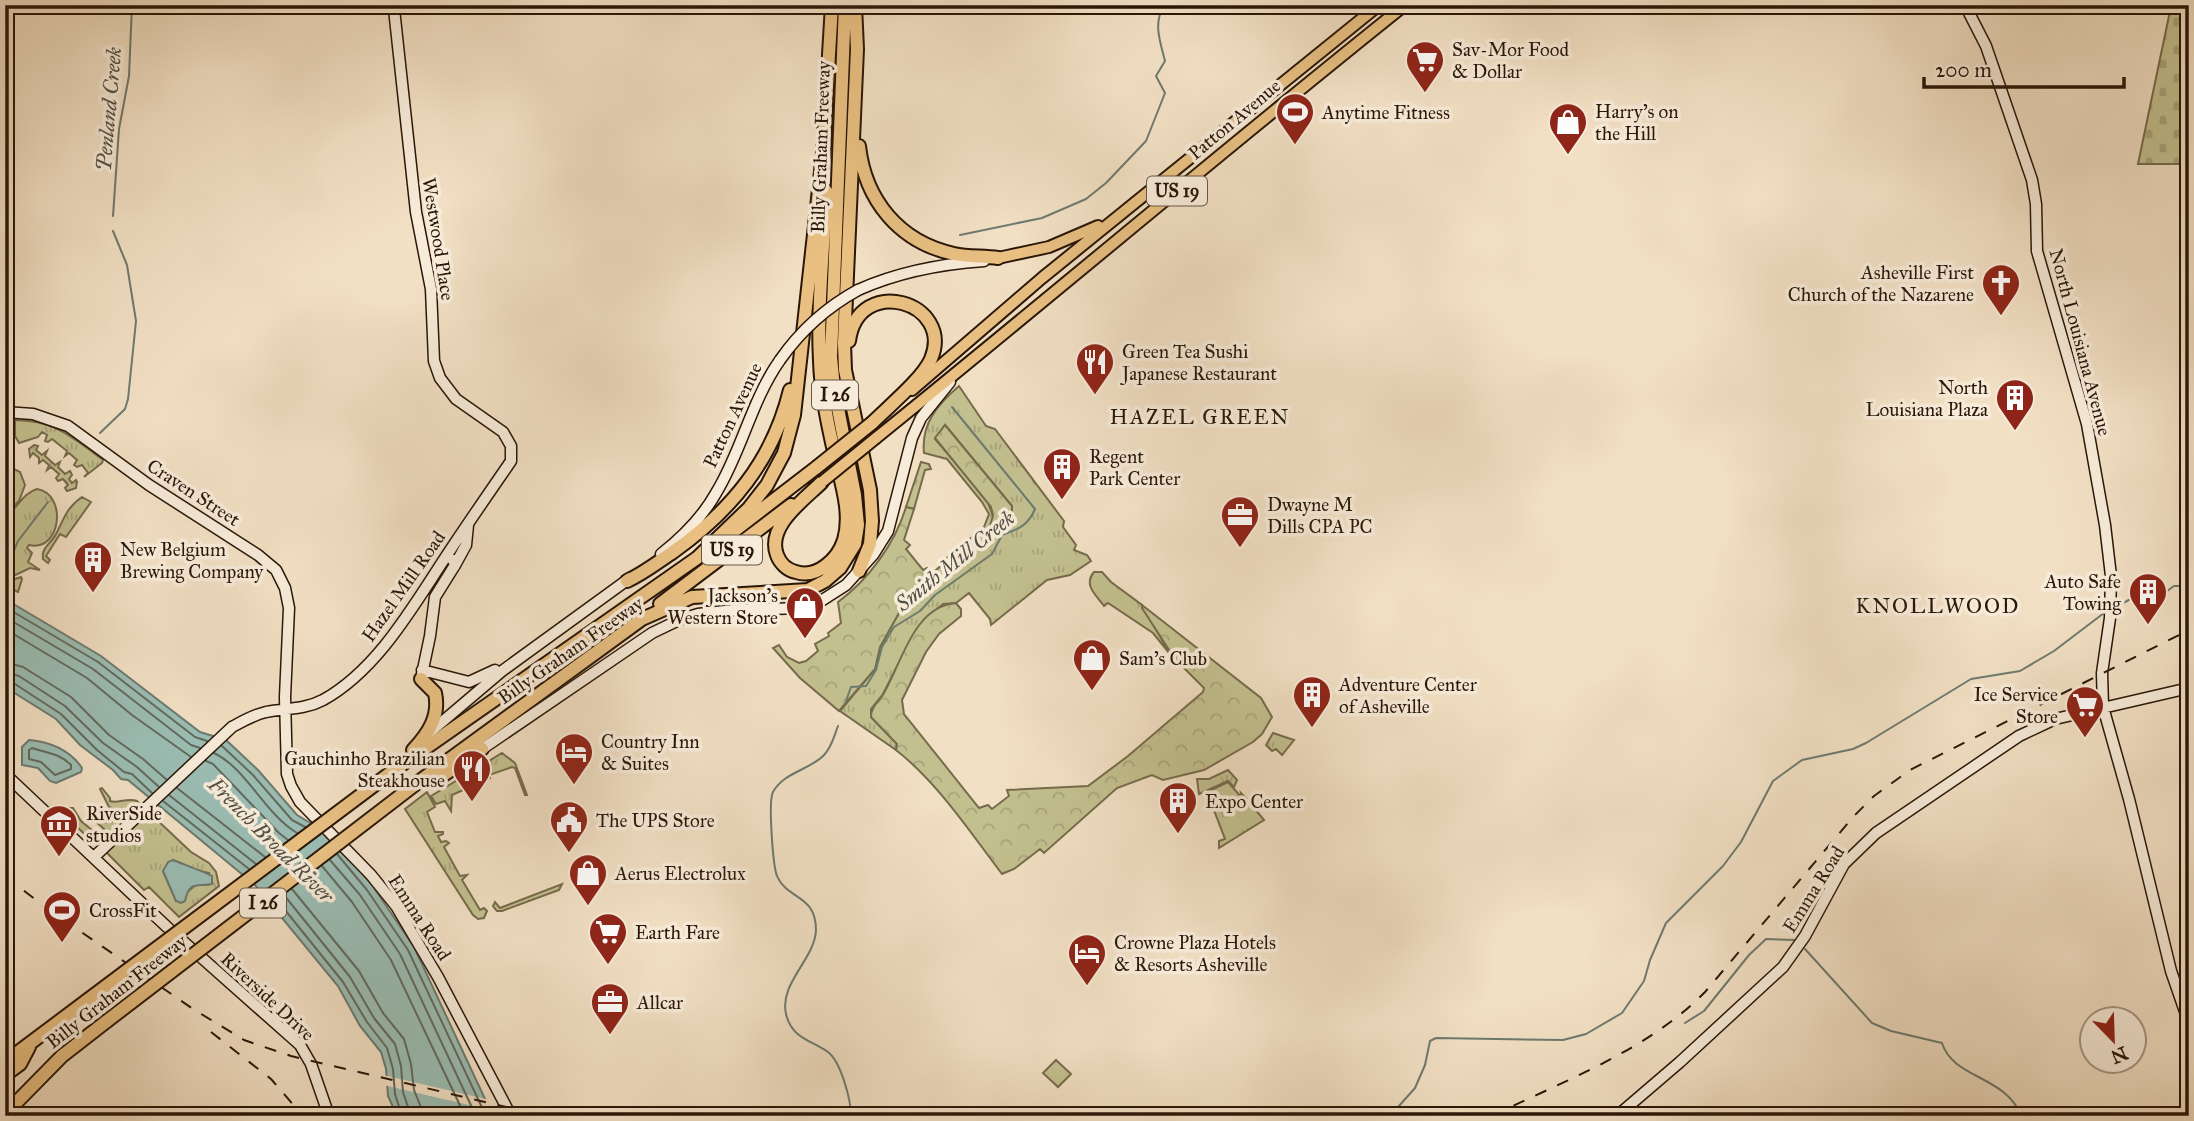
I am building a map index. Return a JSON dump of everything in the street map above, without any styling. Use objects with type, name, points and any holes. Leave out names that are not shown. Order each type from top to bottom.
[{"type":"highway","name":"Billy Graham Freeway","points":[[5,1062],[397,768],[697,558],[750,508],[776,469],[790,433],[823,153],[832,5]]},
{"type":"highway","name":"Billy Graham Freeway","points":[[7,1115],[18,1099],[62,1056],[417,783],[642,619],[692,597],[808,590],[825,581],[840,568],[855,544],[858,525],[831,357],[845,5]]},
{"type":"highway","points":[[855,5],[857,49],[844,343],[848,379],[870,490],[870,544],[859,571]]},
{"type":"highway","points":[[855,103],[858,111],[862,167],[867,183],[885,216],[913,237],[943,251],[998,258]]},
{"type":"highway","points":[[822,482],[783,521],[776,533],[778,558],[796,573],[812,573],[826,566],[840,548],[846,524],[844,496],[823,395],[820,361],[828,161],[823,153]]},
{"type":"highway","points":[[848,379],[850,333],[861,313],[873,305],[894,301],[909,304],[922,313],[933,334],[934,346],[930,360],[923,371],[872,423]]},
{"type":"highway","points":[[627,580],[638,576],[692,538],[736,498],[760,465],[771,444],[798,370]]},
{"type":"highway","name":"Patton Avenue","points":[[697,558],[749,522],[872,423]]},
{"type":"highway","name":"Patton Avenue","points":[[642,619],[822,482]]},
{"type":"highway","points":[[397,768],[429,733],[436,712],[432,688],[421,675]]},
{"type":"highway","points":[[417,783],[433,782],[482,749]]},
{"type":"highway","name":"I 26","points":[[5,1075],[20,1064],[31,1044]]},
{"type":"main road","name":"Patton Avenue","points":[[872,423],[1122,212],[1379,5]]},
{"type":"main road","name":"Patton Avenue","points":[[822,482],[960,372],[1405,5]]},
{"type":"main road","name":"Patton Avenue","points":[[998,258],[1049,247],[1085,233],[1122,212]]},
{"type":"street","name":"Westwood Place","points":[[396,5],[394,9],[415,212],[432,304],[434,361],[440,378],[456,399],[503,432],[511,446]]},
{"type":"street","name":"North Louisiana Avenue","points":[[1965,5],[1986,46],[2032,180],[2036,204],[2037,251],[2041,269],[2081,397],[2105,525],[2111,576],[2110,618],[2102,669],[2103,707],[2129,799],[2171,971],[2189,1023]]},
{"type":"street","name":"Patton Avenue","points":[[429,733],[514,662],[627,580],[687,532],[720,488],[759,396],[780,360],[811,323],[836,303],[882,280],[912,271],[998,258]]},
{"type":"street","name":"Patton Avenue","points":[[482,749],[652,633],[679,620],[718,611],[784,609],[812,605],[846,585],[873,555],[888,531],[912,438],[921,418],[960,372]]},
{"type":"street","name":"Craven Street","points":[[5,412],[33,414],[68,426],[149,485],[258,555],[276,570],[285,587],[289,608],[286,709]]},
{"type":"street","name":"Hazel Mill Road","points":[[286,709],[296,710],[322,700],[366,664],[393,635],[511,461],[511,446]]},
{"type":"street","points":[[468,523],[466,545],[435,597],[429,644],[421,675],[440,675],[469,682],[514,662]]},
{"type":"street","points":[[447,555],[453,560],[454,567]]},
{"type":"street","points":[[429,644],[431,660],[440,675]]},
{"type":"street","name":"Emma Road","points":[[1616,1116],[1680,1062],[1783,967],[1805,936],[1844,864],[1875,833],[2019,736],[2055,719],[2189,688]]},
{"type":"street","name":"Emma Road","points":[[286,709],[287,774],[295,794],[371,875],[396,906],[438,977],[511,1116]]},
{"type":"street","points":[[94,857],[221,735],[249,717],[286,709]]},
{"type":"street","name":"Riverside Drive","points":[[5,774],[200,957],[300,1045],[329,1116]]},
{"type":"green space","points":[[2151,5],[2189,5],[2189,164],[2138,164],[2170,11]]},
{"type":"green space","points":[[959,386],[986,426],[995,429],[1064,521],[1063,527],[1076,545],[1074,550],[1087,555],[1091,561],[1070,575],[1047,580],[991,625],[990,619],[969,593],[956,603],[943,604],[923,621],[883,694],[871,709],[871,717],[897,744],[896,750],[840,711],[875,669],[880,647],[910,593],[984,527],[989,514],[947,459],[924,453],[928,424],[937,408]],"holes":[[[945,425],[1012,506],[993,516],[987,500],[935,439]]]},
{"type":"green space","points":[[15,420],[41,423],[62,431],[103,460],[102,463],[84,477],[88,473],[82,465],[74,465],[77,460],[69,453],[65,456],[67,451],[52,439],[45,441],[47,435],[42,432],[38,437],[19,443],[15,436]]},
{"type":"green space","points":[[945,425],[1012,506],[1012,517],[1003,529],[997,530],[990,526],[993,516],[991,507],[935,438]]},
{"type":"green space","points":[[34,445],[38,446],[36,450],[42,455],[47,451],[45,456],[55,465],[60,462],[58,467],[65,474],[70,471],[72,475],[69,479],[72,483],[76,480],[76,488],[67,491],[65,488],[68,485],[63,479],[58,481],[56,478],[59,474],[51,467],[47,470],[49,465],[43,460],[39,463],[39,458],[33,453],[30,457],[29,449]]},
{"type":"green space","points":[[921,462],[929,464],[931,469],[925,470],[914,509],[906,507]]},
{"type":"green space","points":[[6,465],[20,472],[25,485],[19,501],[5,514]]},
{"type":"green space","points":[[37,489],[47,493],[53,501],[57,522],[48,540],[27,548],[32,553],[28,562],[40,570],[30,568],[11,577],[12,580],[22,579],[18,592],[5,585],[5,537],[9,538],[11,535],[5,532],[5,517],[28,494]]},
{"type":"green space","points":[[82,497],[91,502],[66,537],[60,534],[46,556],[50,560],[48,563],[43,559],[45,548],[69,510]]},
{"type":"green space","points":[[906,507],[914,509],[904,540],[910,545],[906,549],[923,570],[927,568],[932,574],[910,593],[880,647],[875,669],[839,711],[800,678],[773,648],[779,645],[787,657],[799,663],[818,651],[815,644],[829,636],[828,633],[841,623],[838,602],[860,583],[888,548]]},
{"type":"green space","points":[[1094,572],[1102,572],[1142,605],[1170,654],[1153,633],[1108,603],[1104,606],[1090,586]]},
{"type":"green space","points":[[956,603],[961,609],[961,616],[939,634],[926,652],[902,700],[904,714],[979,808],[988,805],[992,809],[1009,796],[1007,790],[1088,786],[1203,692],[1204,688],[1170,654],[1142,605],[1261,698],[1272,717],[1262,734],[1253,742],[1204,770],[1163,780],[1152,775],[1117,788],[1044,853],[1040,849],[1014,869],[1002,874],[940,793],[896,750],[897,744],[871,717],[920,625],[942,606]]},
{"type":"green space","points":[[1273,733],[1294,740],[1282,755],[1266,745]]},
{"type":"green space","points":[[502,753],[515,763],[527,795],[515,768],[512,767],[489,775],[490,778],[452,795],[451,811],[445,801],[436,804],[431,796]]},
{"type":"green space","points":[[1228,770],[1237,780],[1234,787],[1228,781],[1199,794],[1197,779],[1209,779]]},
{"type":"green space","points":[[1228,782],[1242,798],[1241,793],[1248,800],[1252,797],[1254,799],[1250,803],[1264,820],[1219,848],[1219,841],[1225,839],[1207,792]]},
{"type":"green space","points":[[102,788],[110,801],[137,801],[191,852],[209,863],[216,872],[219,886],[179,917],[149,887],[144,890],[107,853],[109,848],[103,841],[91,840],[63,814],[66,808],[73,808],[81,821],[98,835],[104,829],[95,821],[110,823],[122,813],[109,807],[100,789]],"holes":[[[173,860],[209,873],[208,885],[197,884],[176,901],[163,871]]]},
{"type":"green space","points":[[427,792],[435,807],[427,812],[435,832],[443,832],[438,836],[441,842],[449,843],[444,847],[460,876],[467,875],[462,880],[480,910],[484,908],[487,911],[484,918],[478,919],[473,915],[405,809]]},
{"type":"green space","points":[[562,884],[559,890],[502,911],[497,911],[493,906],[495,902],[500,908]]},
{"type":"green space","points":[[1056,1060],[1071,1074],[1058,1087],[1043,1073]]},
{"type":"water","name":"French Broad River","points":[[5,599],[101,656],[200,732],[226,740],[258,770],[297,815],[329,834],[372,885],[414,947],[493,1116],[397,1116],[388,1096],[386,1069],[381,1052],[360,1026],[338,986],[255,885],[128,780],[121,779],[80,745],[56,719],[5,687]]},
{"type":"water","points":[[29,740],[52,745],[65,752],[82,768],[81,772],[56,783],[50,781],[38,768],[22,765],[22,747]]},
{"type":"water","points":[[173,860],[212,876],[212,884],[194,886],[189,890],[185,901],[176,901],[163,871],[168,862]]},
{"type":"pier","points":[[383,1075],[490,1100],[495,1111],[383,1085]]},
{"type":"waterway","name":"Penland Creek","points":[[113,216],[119,129],[129,76],[132,5]]},
{"type":"waterway","name":"Smith Mill Creek","points":[[960,235],[1042,218],[1086,199],[1106,183],[1146,141],[1165,93],[1156,76],[1165,61],[1158,26],[1164,5]]},
{"type":"waterway","name":"Penland Creek","points":[[100,433],[125,409],[136,321],[127,265],[113,231]]},
{"type":"waterway","name":"Smith Mill Creek","points":[[846,701],[851,687],[866,686],[876,670],[882,647],[894,627],[920,611],[935,595],[992,554],[1002,535],[1026,523],[1035,509],[952,407]]},
{"type":"waterway","name":"Penland Creek","points":[[5,571],[18,541],[48,502]]},
{"type":"waterway","points":[[2116,607],[2136,596],[2156,599],[2174,586],[2189,586]]},
{"type":"waterway","points":[[1390,1116],[1415,1088],[1425,1065],[1430,1041],[1436,1038],[1563,1040],[1586,1034],[1622,1013],[1644,981],[1666,923],[1723,866],[1741,842],[1773,781],[1802,760],[1853,749],[1866,743],[1971,679],[2020,671],[2054,651],[2104,613]]},
{"type":"waterway","name":"Smith Mill Creek","points":[[838,726],[824,755],[790,775],[773,792],[771,820],[777,876],[787,890],[806,903],[815,918],[816,930],[810,951],[788,992],[786,1014],[797,1034],[833,1057],[844,1082],[851,1116]]},
{"type":"waterway","points":[[1685,1023],[1704,1011],[1749,955],[1766,939],[1795,940]]},
{"type":"waterway","points":[[1805,949],[1872,1023],[1891,1031],[1942,1043],[1957,1064],[2004,1093],[2021,1116]]},
{"type":"railway","points":[[1492,1116],[1604,1063],[1658,1031],[1682,1013],[1705,992],[1854,816],[1874,796],[1910,770],[2189,630]]},
{"type":"railway","points":[[5,876],[45,907],[193,1009],[244,1040],[291,1056],[544,1116]]},
{"type":"railway","points":[[211,1032],[271,1079],[303,1116]]},
{"type":"place","name":"Sav-Mor Food & Dollar","points":[[1425,94]]},
{"type":"place","name":"Anytime Fitness","points":[[1295,146]]},
{"type":"place","name":"Harry's on the Hill","points":[[1568,156]]},
{"type":"place","name":"Asheville First Church of the Nazarene","points":[[2001,317]]},
{"type":"place","name":"Green Tea Sushi Japanese Restaurant","points":[[1095,396]]},
{"type":"place","name":"North Louisiana Plaza","points":[[2015,432]]},
{"type":"place","name":"Regent Park Center","points":[[1062,501]]},
{"type":"place","name":"Dwayne M Dills CPA PC","points":[[1240,549]]},
{"type":"place","name":"New Belgium Brewing Company","points":[[93,594]]},
{"type":"place","name":"Auto Safe Towing","points":[[2148,626]]},
{"type":"place","name":"Jackson's Western Store","points":[[805,640]]},
{"type":"place","name":"Sam's Club","points":[[1092,692]]},
{"type":"place","name":"Adventure Center of Asheville","points":[[1312,729]]},
{"type":"place","name":"Ice Service Store","points":[[2085,739]]},
{"type":"place","name":"Country Inn & Suites","points":[[574,786]]},
{"type":"place","name":"Gauchinho Brazilian Steakhouse","points":[[472,803]]},
{"type":"place","name":"Expo Center","points":[[1178,835]]},
{"type":"place","name":"The UPS Store","points":[[569,854]]},
{"type":"place","name":"RiverSide studios","points":[[59,858]]},
{"type":"place","name":"Aerus Electrolux","points":[[588,907]]},
{"type":"place","name":"CrossFit","points":[[62,944]]},
{"type":"place","name":"Earth Fare","points":[[608,966]]},
{"type":"place","name":"Crowne Plaza Hotels & Resorts Asheville","points":[[1087,987]]},
{"type":"place","name":"Allcar","points":[[610,1036]]},
{"type":"district","name":"HAZEL GREEN","points":[[1200,417]]},
{"type":"district","name":"KNOLLWOOD","points":[[1938,606]]}]
